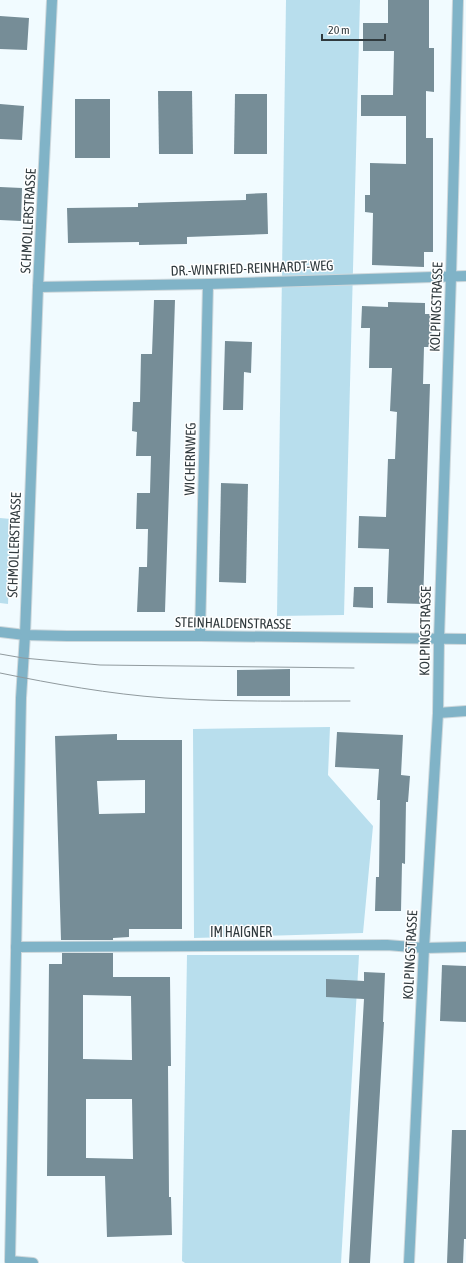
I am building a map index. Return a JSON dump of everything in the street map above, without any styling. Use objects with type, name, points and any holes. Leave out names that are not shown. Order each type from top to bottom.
[{"type":"street","name":"SCHMOLLERSTRASSE","points":[[34,1263],[10,1261],[21,698],[25,635],[38,287],[52,0]]},
{"type":"street","name":"KOLPINGSTRASSE","points":[[409,1263],[424,948],[438,713],[458,0]]},
{"type":"street","name":"DR.-WINFRIED-REINHARDT-WEG","points":[[38,287],[208,284],[466,276]]},
{"type":"street","name":"WICHERNWEG","points":[[200,636],[208,284]]},
{"type":"street","name":"STEINHALDENSTRASSE","points":[[0,632],[25,635],[67,636],[466,639]]},
{"type":"street","points":[[438,713],[466,711]]},
{"type":"street","name":"IM HAIGNER","points":[[16,947],[387,945],[424,948],[466,947]]},
{"type":"shaded area","points":[[286,0],[360,0],[344,615],[277,616]]},
{"type":"shaded area","points":[[0,518],[11,519],[8,604],[0,603]]},
{"type":"shaded area","points":[[330,727],[328,775],[373,826],[363,933],[194,938],[193,729]]},
{"type":"shaded area","points":[[187,955],[359,955],[341,1263],[185,1263],[182,1261]]},
{"type":"building","points":[[388,0],[429,0],[429,48],[434,48],[434,92],[426,91],[426,138],[433,138],[433,252],[424,252],[424,267],[372,265],[373,213],[365,212],[365,195],[370,195],[370,163],[406,164],[406,116],[361,116],[361,95],[393,95],[394,51],[363,51],[363,23],[388,23]]},
{"type":"building","points":[[0,16],[29,18],[27,50],[0,49]]},
{"type":"building","points":[[158,91],[192,91],[193,154],[159,154]]},
{"type":"building","points":[[235,94],[267,94],[267,154],[234,154]]},
{"type":"building","points":[[75,99],[110,99],[110,158],[75,158]]},
{"type":"building","points":[[0,104],[24,106],[22,140],[0,139]]},
{"type":"building","points":[[0,187],[22,188],[21,221],[0,220]]},
{"type":"building","points":[[267,193],[268,234],[187,237],[187,244],[139,245],[139,242],[68,243],[67,208],[138,207],[138,203],[246,200],[246,194]]},
{"type":"building","points":[[154,300],[175,300],[165,612],[137,612],[139,567],[147,567],[148,529],[136,529],[137,493],[150,493],[151,456],[136,456],[137,432],[132,431],[133,402],[140,402],[141,354],[152,354]]},
{"type":"building","points":[[388,302],[425,303],[425,314],[432,314],[431,347],[424,347],[423,384],[430,384],[423,604],[387,603],[389,549],[358,548],[359,516],[386,517],[388,459],[395,459],[397,412],[390,411],[392,368],[369,368],[370,328],[361,328],[362,306],[388,307]]},
{"type":"building","points":[[225,341],[252,342],[251,373],[244,372],[243,410],[223,410]]},
{"type":"building","points":[[221,483],[248,484],[246,583],[219,582]]},
{"type":"building","points":[[354,587],[373,587],[373,608],[353,607]]},
{"type":"building","points":[[290,669],[290,696],[237,696],[237,670]]},
{"type":"building","points":[[337,732],[403,735],[401,775],[410,776],[408,802],[406,802],[405,864],[402,863],[401,911],[375,911],[376,877],[379,877],[380,800],[377,800],[379,769],[335,767]]},
{"type":"building","points":[[117,734],[117,740],[182,740],[182,929],[129,929],[129,937],[113,938],[113,940],[61,940],[55,736]],"holes":[[[145,780],[145,813],[99,814],[97,781]]]},
{"type":"building","points":[[62,953],[113,953],[113,977],[170,977],[171,1066],[168,1066],[169,1197],[171,1197],[172,1235],[107,1237],[105,1176],[47,1176],[49,964],[62,964]],"holes":[[[83,995],[131,996],[132,1060],[83,1059]],[[86,1099],[132,1099],[133,1159],[86,1158]]]},
{"type":"building","points":[[442,965],[466,966],[466,1022],[440,1021]]},
{"type":"building","points":[[364,972],[385,973],[384,1022],[370,1263],[349,1263],[364,999],[326,997],[326,979],[364,981]]},
{"type":"building","points":[[452,1130],[466,1130],[466,1239],[464,1239],[463,1263],[447,1263]]},
{"type":"tram line","points":[[0,654],[23,658],[100,665],[354,668]]},
{"type":"tram line","points":[[0,673],[82,688],[165,698],[234,701],[350,701]]}]
